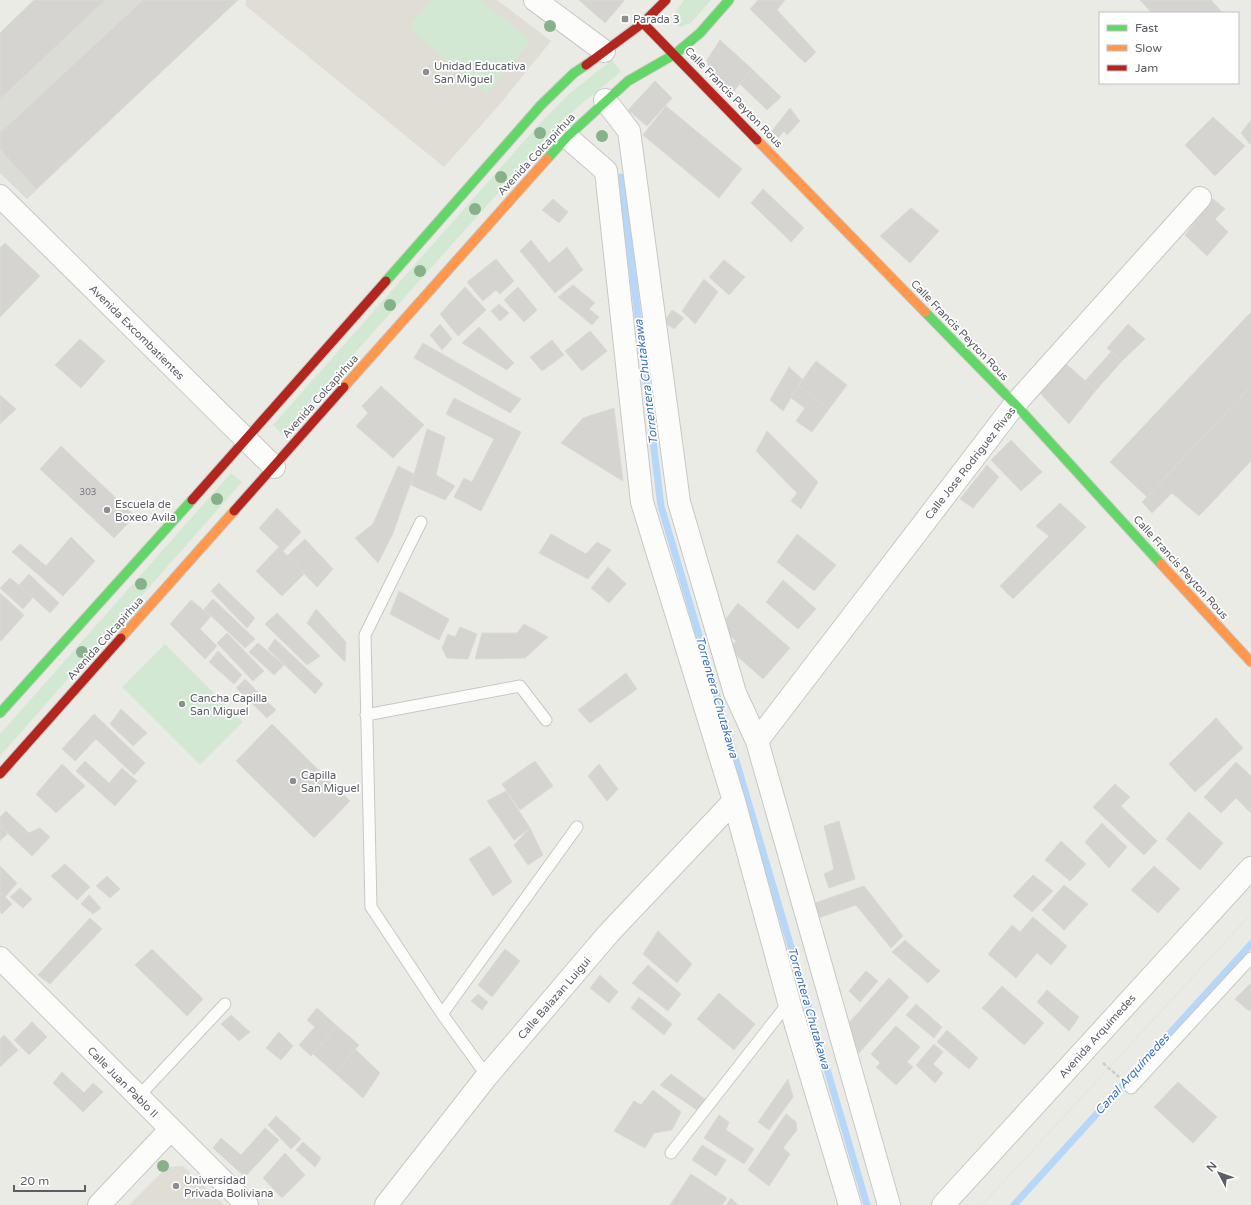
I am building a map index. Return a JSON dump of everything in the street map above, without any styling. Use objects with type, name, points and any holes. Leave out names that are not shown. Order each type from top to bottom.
[{"type":"main road","points":[[0,713],[246,440],[541,105],[574,74],[643,23],[666,0]]},
{"type":"main road","name":"Avenida Colcapirhua","points":[[0,774],[567,137],[605,100],[635,76],[675,54],[700,33],[729,0]]},
{"type":"main road","name":"Calle Francis Peyton Rous","points":[[643,23],[1016,404],[1251,662]]},
{"type":"street","points":[[535,0],[604,52]]},
{"type":"street","points":[[605,100],[629,131],[679,502],[735,692],[757,741],[889,1205]]},
{"type":"street","points":[[567,137],[606,171],[642,502],[702,704],[734,801],[789,1002],[850,1205]]},
{"type":"street","name":"Avenida Excombatientes","points":[[0,196],[274,467]]},
{"type":"street","name":"Calle Jose Rodriguez Rivas","points":[[757,741],[1016,404],[1200,198]]},
{"type":"street","name":"Calle Balazan Luigui","points":[[386,1205],[487,1076],[609,933],[734,801]]},
{"type":"street","name":"Avenida Arquímedes","points":[[943,1205],[1251,868]]},
{"type":"street","name":"Calle Juan Pablo II","points":[[0,958],[170,1130],[247,1205]]},
{"type":"street","points":[[99,1205],[170,1130]]},
{"type":"lane","points":[[422,522],[365,635],[371,907],[442,1014],[487,1076]]},
{"type":"lane","points":[[366,715],[520,686],[546,720]]},
{"type":"lane","points":[[442,1014],[577,827]]},
{"type":"lane","points":[[1131,1088],[1251,958]]},
{"type":"lane","points":[[671,1154],[789,1002]]},
{"type":"lane","points":[[138,1097],[225,1004]]},
{"type":"shaded area","points":[[34,0],[238,0],[27,199],[0,173],[0,33]]},
{"type":"shaded area","name":"Unidad Educativa San Miguel","points":[[246,0],[497,0],[551,41],[501,103],[444,167],[246,6]]},
{"type":"shaded area","name":"Universidad Privada Boliviana","points":[[183,1166],[224,1205],[129,1205],[167,1167]]},
{"type":"green space","points":[[431,0],[481,0],[531,41],[487,94],[408,28]]},
{"type":"green space","points":[[684,0],[711,0],[691,23],[680,27],[671,18]]},
{"type":"green space","points":[[612,60],[621,72],[581,104],[551,134],[282,434],[273,425],[540,123],[571,92]]},
{"type":"green space","points":[[231,473],[242,482],[0,756],[0,734]]},
{"type":"green space","name":"Cancha Capilla San Miguel","points":[[165,644],[243,722],[200,765],[122,687]]},
{"type":"building","points":[[34,0],[105,0],[0,99],[0,33]]},
{"type":"building","points":[[143,0],[238,0],[36,189],[0,149],[0,133]]},
{"type":"building","points":[[579,0],[623,0],[624,1],[605,23]]},
{"type":"building","points":[[758,0],[785,0],[777,10],[816,52],[805,63],[750,9]]},
{"type":"building","points":[[1140,0],[1211,0],[1222,12],[1151,12]]},
{"type":"building","points":[[720,40],[752,69],[734,91],[720,80],[715,81],[710,73],[707,60]]},
{"type":"building","points":[[752,69],[781,97],[767,110],[740,84]]},
{"type":"building","points":[[655,81],[672,98],[647,126],[628,110]]},
{"type":"building","points":[[666,106],[742,169],[719,198],[643,135]]},
{"type":"building","points":[[790,108],[800,121],[787,135],[784,131],[778,138],[771,132]]},
{"type":"building","points":[[1213,117],[1245,146],[1215,176],[1185,145]]},
{"type":"building","points":[[1251,120],[1251,143],[1250,144],[1241,133]]},
{"type":"building","points":[[763,189],[804,228],[791,242],[751,203]]},
{"type":"building","points":[[553,199],[568,212],[559,223],[542,210]]},
{"type":"building","points":[[1213,199],[1225,209],[1215,219],[1228,232],[1207,256],[1185,235]]},
{"type":"building","points":[[911,208],[939,231],[910,263],[880,236]]},
{"type":"building","points":[[531,240],[549,263],[567,247],[583,270],[555,293],[520,251]]},
{"type":"building","points":[[5,243],[40,276],[0,317],[0,248]]},
{"type":"building","points":[[496,259],[514,281],[500,294],[496,290],[483,301],[467,282]]},
{"type":"building","points":[[724,260],[745,277],[729,295],[709,277]]},
{"type":"building","points":[[704,279],[718,292],[695,324],[682,311]]},
{"type":"building","points":[[573,285],[595,303],[589,309],[599,317],[592,325],[558,297]]},
{"type":"building","points":[[465,287],[486,310],[458,336],[440,314]]},
{"type":"building","points":[[518,287],[537,310],[524,322],[504,300]]},
{"type":"building","points":[[499,304],[509,313],[500,321],[491,311]]},
{"type":"building","points":[[672,310],[684,318],[674,329],[664,322]]},
{"type":"building","points":[[1251,312],[1251,386],[1147,497],[1110,462]]},
{"type":"building","points":[[440,324],[452,339],[442,350],[430,335]]},
{"type":"building","points":[[1128,324],[1145,339],[1122,361],[1107,348]]},
{"type":"building","points":[[479,327],[514,363],[507,370],[462,343]]},
{"type":"building","points":[[590,331],[607,351],[582,371],[565,351]]},
{"type":"building","points":[[80,339],[105,361],[81,388],[55,365]]},
{"type":"building","points":[[552,340],[564,355],[542,371],[530,357]]},
{"type":"building","points":[[423,343],[521,399],[510,413],[414,358]]},
{"type":"building","points":[[1111,352],[1122,361],[1096,390],[1085,381]]},
{"type":"building","points":[[816,361],[847,385],[829,409],[798,386]]},
{"type":"building","points":[[1066,364],[1096,390],[1069,424],[1038,391]]},
{"type":"building","points":[[789,367],[802,379],[783,411],[770,400]]},
{"type":"building","points":[[381,386],[424,425],[393,458],[356,426],[368,413],[362,406]]},
{"type":"building","points":[[798,386],[829,409],[812,432],[796,421],[805,408],[791,398]]},
{"type":"building","points":[[1251,386],[1251,461],[1199,516],[1172,493],[1152,513],[1142,502]]},
{"type":"building","points":[[0,395],[16,409],[0,424]]},
{"type":"building","points":[[454,398],[521,432],[481,511],[454,497],[464,478],[472,482],[494,439],[446,414]]},
{"type":"building","points":[[614,408],[623,481],[561,443],[583,418]]},
{"type":"building","points":[[427,429],[445,437],[436,475],[455,486],[445,500],[411,485]]},
{"type":"building","points":[[767,431],[818,482],[801,509],[791,501],[797,493],[756,451]]},
{"type":"building","points":[[1011,440],[1042,472],[1021,491],[991,460]]},
{"type":"building","points":[[61,446],[135,516],[114,538],[40,469]]},
{"type":"building","points":[[987,465],[999,477],[973,508],[960,499]]},
{"type":"building","points":[[398,466],[414,474],[393,533],[378,563],[355,538],[373,524]]},
{"type":"building","points":[[1060,503],[1086,527],[1013,599],[1000,586],[1049,536],[1036,526]]},
{"type":"building","points":[[277,508],[301,532],[283,551],[259,528]]},
{"type":"building","points":[[551,534],[586,554],[597,542],[611,550],[588,579],[539,553]]},
{"type":"building","points":[[797,534],[836,565],[814,591],[777,562]]},
{"type":"building","points":[[71,537],[95,561],[63,596],[12,552],[20,544],[46,566]]},
{"type":"building","points":[[305,539],[333,569],[317,587],[287,556]]},
{"type":"building","points":[[279,547],[304,574],[282,596],[256,571]]},
{"type":"building","points":[[608,567],[626,584],[609,603],[591,588]]},
{"type":"building","points":[[29,574],[59,603],[50,613],[19,585]]},
{"type":"building","points":[[10,578],[33,597],[23,609],[0,588]]},
{"type":"building","points":[[783,580],[816,609],[798,629],[766,602]]},
{"type":"building","points":[[219,583],[255,618],[247,628],[211,591]]},
{"type":"building","points":[[399,591],[449,619],[439,640],[390,614]]},
{"type":"building","points":[[0,593],[24,615],[1,641],[0,640]]},
{"type":"building","points":[[213,599],[255,639],[245,648],[204,609]]},
{"type":"building","points":[[191,600],[211,616],[200,629],[217,646],[205,659],[170,624]]},
{"type":"building","points":[[738,603],[790,648],[763,679],[729,649],[736,641],[720,627]]},
{"type":"building","points":[[316,609],[346,642],[345,662],[307,623]]},
{"type":"building","points":[[277,613],[320,656],[307,665],[265,624]]},
{"type":"building","points":[[524,624],[548,637],[525,658],[475,659],[482,633],[517,633]]},
{"type":"building","points":[[460,627],[477,634],[468,659],[447,658],[442,648],[448,634],[455,637]]},
{"type":"building","points":[[227,633],[264,671],[253,681],[217,643]]},
{"type":"building","points":[[275,639],[323,684],[315,694],[268,649]]},
{"type":"building","points":[[258,643],[284,665],[274,675],[249,652]]},
{"type":"building","points":[[218,651],[242,675],[234,684],[209,662]]},
{"type":"building","points":[[626,673],[637,689],[590,723],[578,710]]},
{"type":"building","points":[[245,679],[276,710],[267,718],[236,688]]},
{"type":"building","points":[[121,709],[147,733],[133,746],[110,724]]},
{"type":"building","points":[[94,714],[145,763],[134,775],[96,739],[75,761],[62,749]]},
{"type":"building","points":[[1216,718],[1243,748],[1195,792],[1169,764]]},
{"type":"building","name":"Capilla San Miguel","points":[[272,724],[350,801],[314,838],[236,761]]},
{"type":"building","points":[[85,761],[109,783],[122,768],[137,781],[115,806],[76,771]]},
{"type":"building","points":[[535,761],[553,786],[520,810],[502,784]]},
{"type":"building","points":[[1236,762],[1251,776],[1251,813],[1236,798],[1221,813],[1204,797]]},
{"type":"building","points":[[62,764],[85,786],[56,813],[36,794]]},
{"type":"building","points":[[599,764],[618,789],[607,801],[588,776]]},
{"type":"building","points":[[1115,784],[1130,797],[1121,806],[1157,841],[1144,855],[1093,807]]},
{"type":"building","points":[[506,791],[530,828],[514,840],[487,801]]},
{"type":"building","points":[[6,811],[29,833],[40,828],[50,837],[32,856],[0,826],[0,817]]},
{"type":"building","points":[[1189,812],[1223,843],[1200,870],[1166,839]]},
{"type":"building","points":[[839,821],[855,879],[829,888],[824,874],[834,869],[824,826]]},
{"type":"building","points":[[1102,823],[1127,847],[1109,868],[1085,842]]},
{"type":"building","points":[[0,825],[8,833],[0,841]]},
{"type":"building","points":[[530,828],[543,855],[528,865],[514,845]]},
{"type":"building","points":[[1061,841],[1086,864],[1070,881],[1045,860]]},
{"type":"building","points":[[490,846],[512,882],[493,896],[469,859]]},
{"type":"building","points":[[65,864],[90,887],[77,900],[51,876]]},
{"type":"building","points":[[0,866],[17,883],[5,897],[0,892]]},
{"type":"building","points":[[1154,866],[1180,889],[1158,913],[1131,890]]},
{"type":"building","points":[[1033,875],[1053,891],[1032,912],[1013,896]]},
{"type":"building","points":[[107,876],[120,889],[110,898],[96,886]]},
{"type":"building","points":[[1064,885],[1088,904],[1064,930],[1042,910]]},
{"type":"building","points":[[864,886],[903,936],[891,948],[856,905],[815,919],[812,904]]},
{"type":"building","points":[[20,888],[32,899],[23,908],[10,897]]},
{"type":"building","points":[[0,892],[12,904],[2,914],[0,912]]},
{"type":"building","points":[[89,895],[101,908],[93,914],[81,904]]},
{"type":"building","points":[[1033,917],[1067,946],[1051,965],[1037,953],[1016,978],[988,954],[1012,925],[1020,932]]},
{"type":"building","points":[[90,918],[102,929],[50,984],[38,975]]},
{"type":"building","points":[[658,931],[692,964],[677,983],[643,954]]},
{"type":"building","points":[[905,940],[940,971],[928,983],[892,952]]},
{"type":"building","points":[[152,949],[203,999],[187,1016],[135,965]]},
{"type":"building","points":[[505,949],[520,961],[492,997],[478,985]]},
{"type":"building","points":[[648,965],[681,994],[668,1011],[632,983]]},
{"type":"building","points":[[866,971],[878,981],[860,1002],[849,991]]},
{"type":"building","points":[[600,975],[618,992],[609,1003],[590,988]]},
{"type":"building","points":[[889,978],[909,997],[859,1053],[847,1025]]},
{"type":"building","points":[[1251,983],[1251,1009],[1249,1011],[1235,999]]},
{"type":"building","points":[[1002,986],[1044,1023],[1024,1045],[982,1008]]},
{"type":"building","points":[[1047,990],[1079,1017],[1069,1031],[1037,1002]]},
{"type":"building","points":[[719,993],[755,1024],[734,1050],[697,1019]]},
{"type":"building","points":[[478,994],[488,1002],[482,1010],[471,1001]]},
{"type":"building","points":[[639,997],[672,1024],[664,1035],[631,1008]]},
{"type":"building","points":[[916,1004],[942,1027],[934,1038],[906,1015]]},
{"type":"building","points":[[317,1008],[337,1026],[311,1056],[299,1045],[315,1027],[307,1020]]},
{"type":"building","points":[[231,1015],[250,1032],[239,1041],[221,1024]]},
{"type":"building","points":[[32,1022],[47,1037],[29,1055],[14,1040]]},
{"type":"building","points":[[337,1026],[359,1045],[335,1073],[313,1054]]},
{"type":"building","points":[[896,1026],[920,1047],[907,1062],[913,1067],[896,1085],[876,1067],[880,1063],[871,1054]]},
{"type":"building","points":[[947,1030],[978,1058],[969,1069],[937,1042]]},
{"type":"building","points":[[279,1032],[293,1046],[281,1060],[266,1048]]},
{"type":"building","points":[[4,1035],[18,1050],[0,1067],[0,1039]]},
{"type":"building","points":[[934,1044],[943,1052],[933,1064],[943,1073],[935,1083],[916,1065]]},
{"type":"building","points":[[355,1049],[380,1073],[363,1098],[335,1073]]},
{"type":"building","points":[[62,1072],[84,1093],[93,1083],[103,1092],[83,1112],[53,1083]]},
{"type":"building","points":[[671,1074],[706,1100],[700,1112],[660,1085]]},
{"type":"building","points":[[788,1079],[793,1097],[769,1130],[758,1122]]},
{"type":"building","points":[[1178,1082],[1217,1117],[1193,1143],[1154,1107]]},
{"type":"building","points":[[653,1090],[681,1112],[672,1130],[654,1133],[645,1148],[614,1131],[634,1101],[641,1105]]},
{"type":"building","points":[[786,1114],[796,1122],[797,1130],[783,1148],[790,1154],[769,1186],[748,1170]]},
{"type":"building","points":[[719,1115],[729,1122],[726,1130],[754,1149],[744,1164],[704,1138]]},
{"type":"building","points":[[276,1116],[301,1139],[291,1149],[268,1125]]},
{"type":"building","points":[[265,1128],[279,1140],[245,1177],[213,1148],[221,1138],[241,1155]]},
{"type":"building","points":[[303,1142],[321,1158],[315,1167],[296,1150]]},
{"type":"building","points":[[702,1145],[726,1160],[716,1176],[692,1160]]},
{"type":"building","points":[[285,1153],[305,1175],[282,1198],[263,1178]]},
{"type":"building","points":[[691,1174],[727,1198],[722,1205],[670,1205]]},
{"type":"building","points":[[731,1198],[738,1205],[726,1205]]},
{"type":"waterway","name":"Torrentera Chutakawa","points":[[621,177],[661,506],[867,1205]]},
{"type":"waterway","name":"Canal Arquímedes","points":[[1014,1205],[1251,944]]},
{"type":"tram line","points":[[982,1205],[1251,914]]},
{"type":"traffic: fast","points":[[547,159],[567,137],[628,81],[675,54],[700,33],[729,0]]},
{"type":"traffic: fast","points":[[386,281],[541,105],[574,73],[586,65]]},
{"type":"traffic: fast","points":[[925,312],[1015,404],[1161,564]]},
{"type":"traffic: fast","points":[[0,713],[192,500]]},
{"type":"traffic: slow","points":[[757,140],[925,312]]},
{"type":"traffic: slow","points":[[344,387],[547,159]]},
{"type":"traffic: slow","points":[[121,638],[234,511]]},
{"type":"traffic: slow","points":[[1161,564],[1251,662]]},
{"type":"traffic: jam","points":[[586,65],[643,23],[666,0]]},
{"type":"traffic: jam","points":[[643,23],[757,140]]},
{"type":"traffic: jam","points":[[192,500],[386,281]]},
{"type":"traffic: jam","points":[[234,511],[344,387]]},
{"type":"traffic: jam","points":[[0,774],[121,638]]},
{"type":"place","name":"Parada 3","points":[[625,19]]},
{"type":"place","name":"Unidad Educativa San Miguel","points":[[426,72]]},
{"type":"place","name":"Escuela de Boxeo Avila","points":[[107,510]]},
{"type":"place","name":"Cancha Capilla San Miguel","points":[[182,704]]},
{"type":"place","name":"Capilla San Miguel","points":[[293,781]]},
{"type":"place","name":"Universidad Privada Boliviana","points":[[176,1186]]}]
